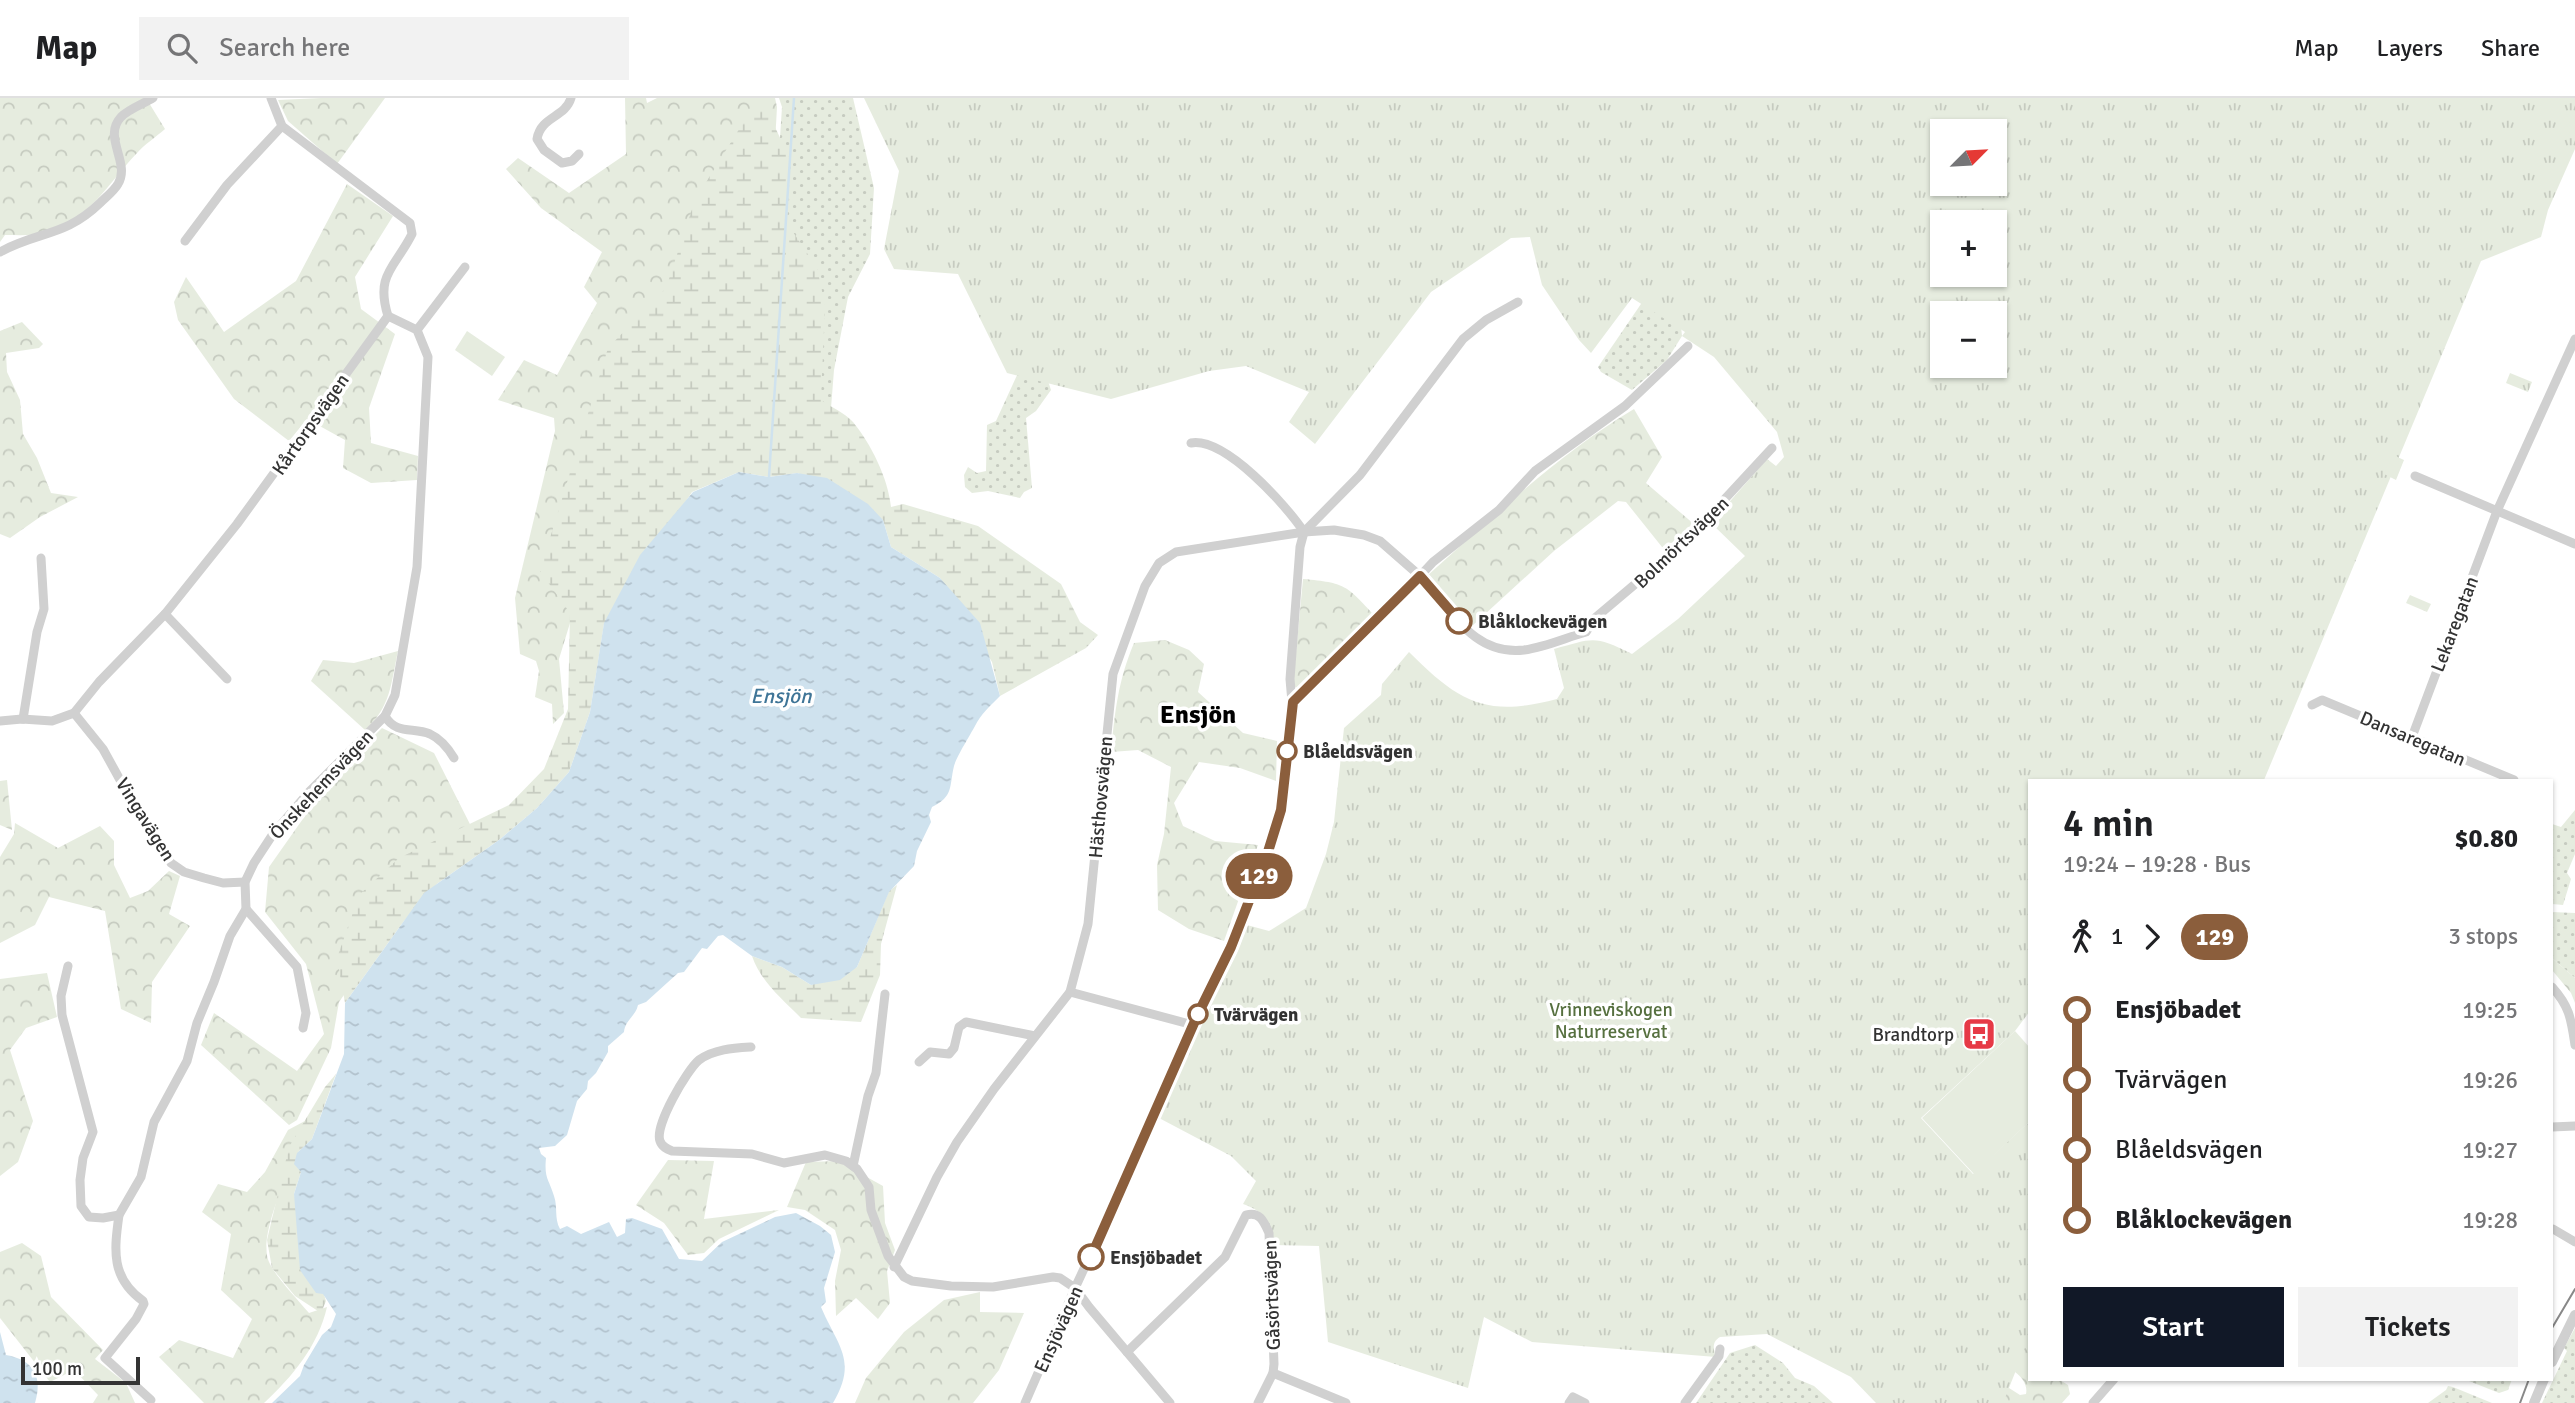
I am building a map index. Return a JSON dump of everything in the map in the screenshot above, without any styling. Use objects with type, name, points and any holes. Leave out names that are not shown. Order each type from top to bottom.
[{"type":"street","points":[[0,252],[72,225],[117,186],[122,172],[115,145],[117,122],[122,115],[153,98]]},
{"type":"street","points":[[271,98],[282,126],[410,223],[412,234],[386,277],[382,291],[388,316],[417,330],[465,267]]},
{"type":"street","points":[[571,98],[567,108],[546,121],[537,139],[544,150],[562,163],[572,161],[579,154]]},
{"type":"street","points":[[185,241],[227,185],[282,126]]},
{"type":"street","points":[[1293,702],[1290,680],[1304,532],[1360,475],[1463,340],[1486,320],[1518,302]]},
{"type":"street","name":"Kårtorpsvägen","points":[[75,713],[134,644],[165,614],[265,487],[388,316]]},
{"type":"street","name":"Önskehemsvägen","points":[[246,909],[245,883],[265,844],[309,792],[385,716],[395,695],[417,567],[428,357],[417,330]]},
{"type":"street","name":"Lekaregatan","points":[[2412,737],[2497,511],[2575,339]]},
{"type":"street","points":[[1293,702],[1433,562],[1499,510],[1535,471],[1625,407],[1688,346]]},
{"type":"street","points":[[1191,443],[1207,443],[1231,458],[1272,491],[1304,532]]},
{"type":"street","name":"Bolmörtsvägen","points":[[1420,576],[1467,630],[1479,641],[1497,650],[1526,649],[1586,632],[1595,618],[1685,542],[1772,448]]},
{"type":"street","points":[[2416,477],[2575,544]]},
{"type":"street","name":"Hästhovsvägen","points":[[894,1266],[957,1142],[1070,992],[1088,924],[1113,674],[1145,586],[1158,564],[1176,552],[1304,532],[1334,530],[1364,535],[1389,547],[1420,576]]},
{"type":"street","points":[[23,719],[37,632],[44,609],[41,558]]},
{"type":"street","points":[[165,614],[228,679]]},
{"type":"street","name":"Dansaregatan","points":[[2312,705],[2322,700],[2512,779]]},
{"type":"street","name":"Ensjövägen","points":[[1026,1403],[1193,1024],[1231,947],[1276,830],[1281,810],[1293,702]]},
{"type":"street","points":[[0,721],[52,721],[75,713]]},
{"type":"street","name":"Vingavägen","points":[[75,713],[103,749],[171,863],[184,872],[204,878],[223,883],[245,883]]},
{"type":"street","points":[[385,716],[394,727],[433,736],[447,747],[454,758]]},
{"type":"street","points":[[151,1400],[105,1358],[136,1319],[144,1304],[131,1292],[119,1273],[119,1215],[141,1177],[155,1122],[187,1061],[197,1023],[230,936],[246,909],[297,967],[306,1013],[303,1028]]},
{"type":"street","points":[[68,966],[61,996],[62,1014],[93,1132],[81,1169],[81,1206],[89,1217],[106,1218],[119,1215]]},
{"type":"street","points":[[2553,988],[2567,1006],[2575,1045]]},
{"type":"street","points":[[1070,992],[1193,1024]]},
{"type":"street","points":[[853,1166],[868,1096],[876,1073],[885,994]]},
{"type":"street","points":[[919,1062],[930,1052],[949,1054],[954,1048],[959,1027],[966,1022],[1035,1036]]},
{"type":"street","points":[[751,1047],[720,1051],[698,1061],[675,1093],[663,1123],[659,1134],[665,1149],[752,1154],[784,1163],[825,1155],[846,1161],[869,1187],[871,1210],[879,1236],[894,1266],[904,1277],[923,1283],[951,1286],[1004,1286],[1060,1278],[1075,1288],[1171,1403]]},
{"type":"street","points":[[2553,1127],[2575,1126]]},
{"type":"street","name":"Gåsörtsvägen","points":[[1127,1352],[1225,1257],[1244,1219],[1252,1213],[1262,1219],[1269,1233],[1273,1298],[1273,1373],[1258,1403]]},
{"type":"street","points":[[106,1218],[117,1231]]},
{"type":"street","points":[[2553,1229],[2575,1242]]},
{"type":"street","points":[[2553,1360],[2575,1315]]},
{"type":"street","points":[[1685,1403],[1719,1356],[1720,1349]]},
{"type":"street","points":[[1273,1373],[1346,1403]]},
{"type":"street","points":[[2093,1403],[2112,1381]]},
{"type":"street","points":[[2534,1403],[2543,1381]]},
{"type":"street","points":[[1569,1403],[1573,1397],[1585,1403]]},
{"type":"green space","points":[[0,98],[146,98],[165,129],[140,150],[96,200],[74,219],[43,233],[5,235],[0,242]]},
{"type":"green space","points":[[385,98],[337,164],[288,121],[278,100]]},
{"type":"green space","points":[[625,98],[646,98],[647,103],[657,98],[775,98],[777,107],[760,412],[581,587],[559,659],[564,713],[553,724],[552,704],[535,697],[539,671],[536,661],[520,654],[515,598],[555,431],[554,418],[498,400],[524,360],[557,375],[597,303],[584,287],[602,252],[541,208],[506,169],[518,158],[569,193],[626,154]]},
{"type":"green space","points":[[779,98],[853,98],[874,188],[870,254],[848,297],[834,370],[831,408],[762,413],[782,107]]},
{"type":"green space","name":"Vrinneviskogen Naturreservat","points":[[864,98],[2575,98],[2575,149],[2548,210],[2541,237],[2481,261],[2264,779],[2028,779],[2028,1014],[2015,1031],[1921,1118],[1973,1174],[2028,1123],[2028,1340],[2003,1403],[1876,1403],[1851,1377],[1767,1334],[1720,1337],[1714,1346],[1716,1357],[1532,1342],[1484,1317],[1468,1388],[1328,1342],[1319,1246],[1273,1245],[1265,1219],[1257,1211],[1243,1204],[1256,1181],[1231,1156],[1159,1118],[1196,1033],[1237,953],[1247,925],[1269,931],[1306,908],[1326,854],[1334,822],[1344,728],[1381,695],[1382,684],[1409,652],[1443,683],[1475,701],[1492,706],[1511,707],[1557,699],[1564,688],[1554,649],[1594,640],[1632,654],[1678,619],[1745,556],[1711,523],[1767,459],[1776,466],[1784,457],[1777,432],[1714,357],[1682,336],[1685,332],[1632,298],[1591,353],[1579,340],[1542,285],[1530,237],[1511,238],[1431,292],[1315,444],[1289,422],[1309,392],[1246,366],[1209,371],[1111,399],[1007,373],[958,274],[894,269],[884,249],[899,171]]},
{"type":"green space","points":[[765,106],[791,161],[787,223],[817,268],[825,305],[821,400],[850,419],[866,440],[878,462],[891,507],[903,504],[978,526],[1061,584],[1080,622],[1098,635],[1086,648],[1000,696],[992,662],[940,578],[891,547],[883,520],[798,473],[769,477],[739,472],[692,492],[604,624],[590,712],[569,772],[537,808],[499,840],[424,893],[345,1003],[337,958],[359,895],[399,858],[509,805],[544,769],[568,709],[570,613],[540,571],[608,348],[666,288],[695,200],[746,118]]},
{"type":"green space","points":[[347,184],[393,216],[355,277],[361,309],[395,334],[369,408],[371,443],[418,456],[417,480],[371,483],[343,468],[345,440],[307,419],[289,441],[234,399],[178,320],[174,302],[186,277],[224,332],[296,281]]},
{"type":"green space","points":[[1643,301],[1680,317],[1682,336],[1667,360],[1632,390],[1601,372],[1598,367]]},
{"type":"green space","points":[[22,322],[43,344],[39,348],[6,353],[7,372],[20,400],[23,434],[37,458],[51,493],[78,497],[40,517],[10,538],[0,534],[0,331]]},
{"type":"green space","points":[[467,331],[505,357],[492,376],[455,350]]},
{"type":"green space","points":[[1018,373],[1048,381],[1051,390],[1036,411],[1026,418],[1032,488],[1020,498],[988,491],[972,493],[965,487],[964,475],[968,467],[977,473],[986,471],[987,425],[996,421]]},
{"type":"green space","points":[[2510,373],[2532,382],[2528,392],[2506,383]]},
{"type":"green space","points":[[1634,409],[1662,457],[1646,483],[1695,525],[1666,552],[1626,502],[1618,501],[1554,551],[1472,626],[1427,576],[1552,466]]},
{"type":"green space","points":[[2393,455],[2404,460],[2396,480],[2384,474]]},
{"type":"green space","points":[[1303,579],[1344,587],[1375,616],[1299,690],[1293,685]]},
{"type":"green space","points":[[2410,595],[2431,604],[2427,612],[2406,603]]},
{"type":"green space","points":[[1165,640],[1189,650],[1204,664],[1198,692],[1243,733],[1277,741],[1276,781],[1240,768],[1199,762],[1174,803],[1183,826],[1215,841],[1258,845],[1224,941],[1189,929],[1158,910],[1157,865],[1164,834],[1171,767],[1138,750],[1111,752],[1118,696],[1134,643]]},
{"type":"green space","points":[[398,651],[385,703],[365,730],[311,681],[323,660],[354,663]]},
{"type":"green space","points":[[382,728],[434,753],[477,838],[365,965],[339,1002],[331,1048],[297,1120],[289,1125],[201,1045],[214,1013],[297,1071],[324,1034],[306,964],[265,912],[269,867],[331,779]]},
{"type":"green space","points":[[7,780],[12,830],[0,825],[0,781]]},
{"type":"green space","points":[[2575,810],[2575,854],[2567,873],[2571,879],[2563,905],[2553,904],[2553,824],[2561,827]]},
{"type":"green space","points":[[15,823],[58,848],[100,826],[114,841],[114,865],[130,898],[148,891],[169,871],[180,876],[169,914],[190,926],[152,982],[151,1023],[121,1009],[105,911],[49,897],[35,925],[0,943],[0,857],[14,834]]},
{"type":"green space","points":[[897,885],[881,944],[880,975],[861,1022],[801,1018],[766,982],[752,956],[782,967],[811,985],[857,967],[889,891]]},
{"type":"green space","points":[[2553,912],[2575,913],[2575,978],[2553,959]]},
{"type":"green space","points":[[2553,959],[2575,978],[2575,1003],[2571,993],[2553,971]]},
{"type":"green space","points":[[47,973],[57,1017],[26,1028],[10,1050],[33,1121],[18,1162],[0,1176],[0,979]]},
{"type":"green space","points":[[2015,1031],[2028,1046],[2028,1123],[1974,1174],[1922,1118]]},
{"type":"green space","points":[[336,1074],[312,1139],[297,1153],[301,1172],[294,1194],[326,1301],[321,1313],[295,1296],[272,1268],[267,1240],[289,1147],[325,1087]]},
{"type":"green space","points":[[318,1114],[274,1209],[266,1248],[272,1268],[309,1313],[327,1307],[323,1321],[303,1360],[264,1403],[204,1403],[159,1357],[179,1340],[233,1358],[252,1319],[221,1290],[231,1234],[202,1212],[218,1184],[247,1192],[265,1172],[288,1130]]},
{"type":"green space","points":[[668,1160],[714,1161],[704,1219],[779,1210],[719,1239],[704,1253],[688,1255],[664,1223],[636,1205]]},
{"type":"green space","points":[[838,1161],[883,1186],[885,1223],[895,1250],[887,1271],[890,1303],[878,1319],[856,1298],[836,1316],[835,1281],[841,1250],[835,1230],[805,1210],[787,1207],[806,1162]]},
{"type":"green space","points":[[22,1243],[41,1256],[51,1297],[103,1350],[95,1359],[126,1383],[135,1403],[93,1403],[98,1395],[74,1370],[50,1382],[0,1318],[0,1252]]},
{"type":"green space","points":[[980,1292],[980,1312],[1024,1313],[999,1370],[973,1403],[855,1403],[866,1378],[904,1332],[944,1300]]},
{"type":"green space","points":[[2575,1328],[2575,1403],[2542,1403],[2567,1351],[2564,1348]]},
{"type":"green space","points":[[2028,1339],[2028,1381],[2061,1381],[2068,1385],[2070,1394],[2062,1403],[1983,1403],[2009,1388],[2020,1395],[2026,1394],[2024,1381],[2015,1372],[2023,1341]]},
{"type":"green space","points":[[1755,1345],[1783,1363],[1795,1378],[1814,1386],[1833,1403],[1696,1403],[1730,1353]]},
{"type":"green space","points":[[2469,1381],[2511,1381],[2508,1390],[2499,1393]]},
{"type":"green space","points":[[2448,1386],[2453,1387],[2492,1403],[2428,1403]]},
{"type":"water","name":"Ensjön","points":[[739,472],[769,477],[797,473],[827,478],[868,504],[883,520],[891,547],[940,578],[980,623],[1000,696],[980,718],[960,752],[947,795],[932,807],[929,815],[931,822],[917,851],[914,866],[889,892],[857,967],[840,980],[811,985],[782,967],[752,956],[723,935],[718,936],[707,949],[702,948],[684,972],[678,973],[646,1002],[638,1005],[624,1032],[608,1046],[608,1052],[577,1101],[567,1135],[555,1146],[539,1148],[546,1158],[546,1175],[555,1200],[560,1229],[567,1226],[581,1234],[609,1222],[617,1237],[625,1233],[626,1219],[632,1218],[662,1229],[679,1259],[702,1261],[722,1242],[775,1217],[796,1213],[831,1235],[835,1252],[824,1288],[826,1302],[821,1307],[839,1344],[845,1364],[840,1388],[833,1403],[272,1403],[300,1376],[322,1335],[331,1327],[336,1314],[323,1294],[316,1293],[300,1270],[294,1194],[301,1172],[294,1164],[297,1153],[312,1139],[344,1054],[345,1003],[424,893],[499,840],[537,808],[569,772],[590,712],[604,623],[640,555],[693,492]]},
{"type":"water","points":[[0,1332],[6,1355],[23,1361],[34,1371],[38,1385],[35,1403],[0,1403]]},
{"type":"waterway","points":[[769,477],[794,98]]},
{"type":"tram line","points":[[2553,1326],[2575,1289]]},
{"type":"tram line","points":[[2520,1403],[2528,1381]]},
{"type":"bus line","name":"129","points":[[1091,1257],[1198,1014],[1231,947],[1267,855],[1281,810],[1293,702],[1420,576],[1459,621]]},
{"type":"place","name":"Blåklockevägen","points":[[1459,621]]},
{"type":"place","name":"Blåeldsvägen","points":[[1287,751]]},
{"type":"place","name":"Tvärvägen","points":[[1198,1014]]},
{"type":"place","name":"Brandtorp","points":[[1979,1034]]},
{"type":"place","name":"Ensjöbadet","points":[[1091,1257]]},
{"type":"district","name":"Ensjön","points":[[1198,714]]}]
